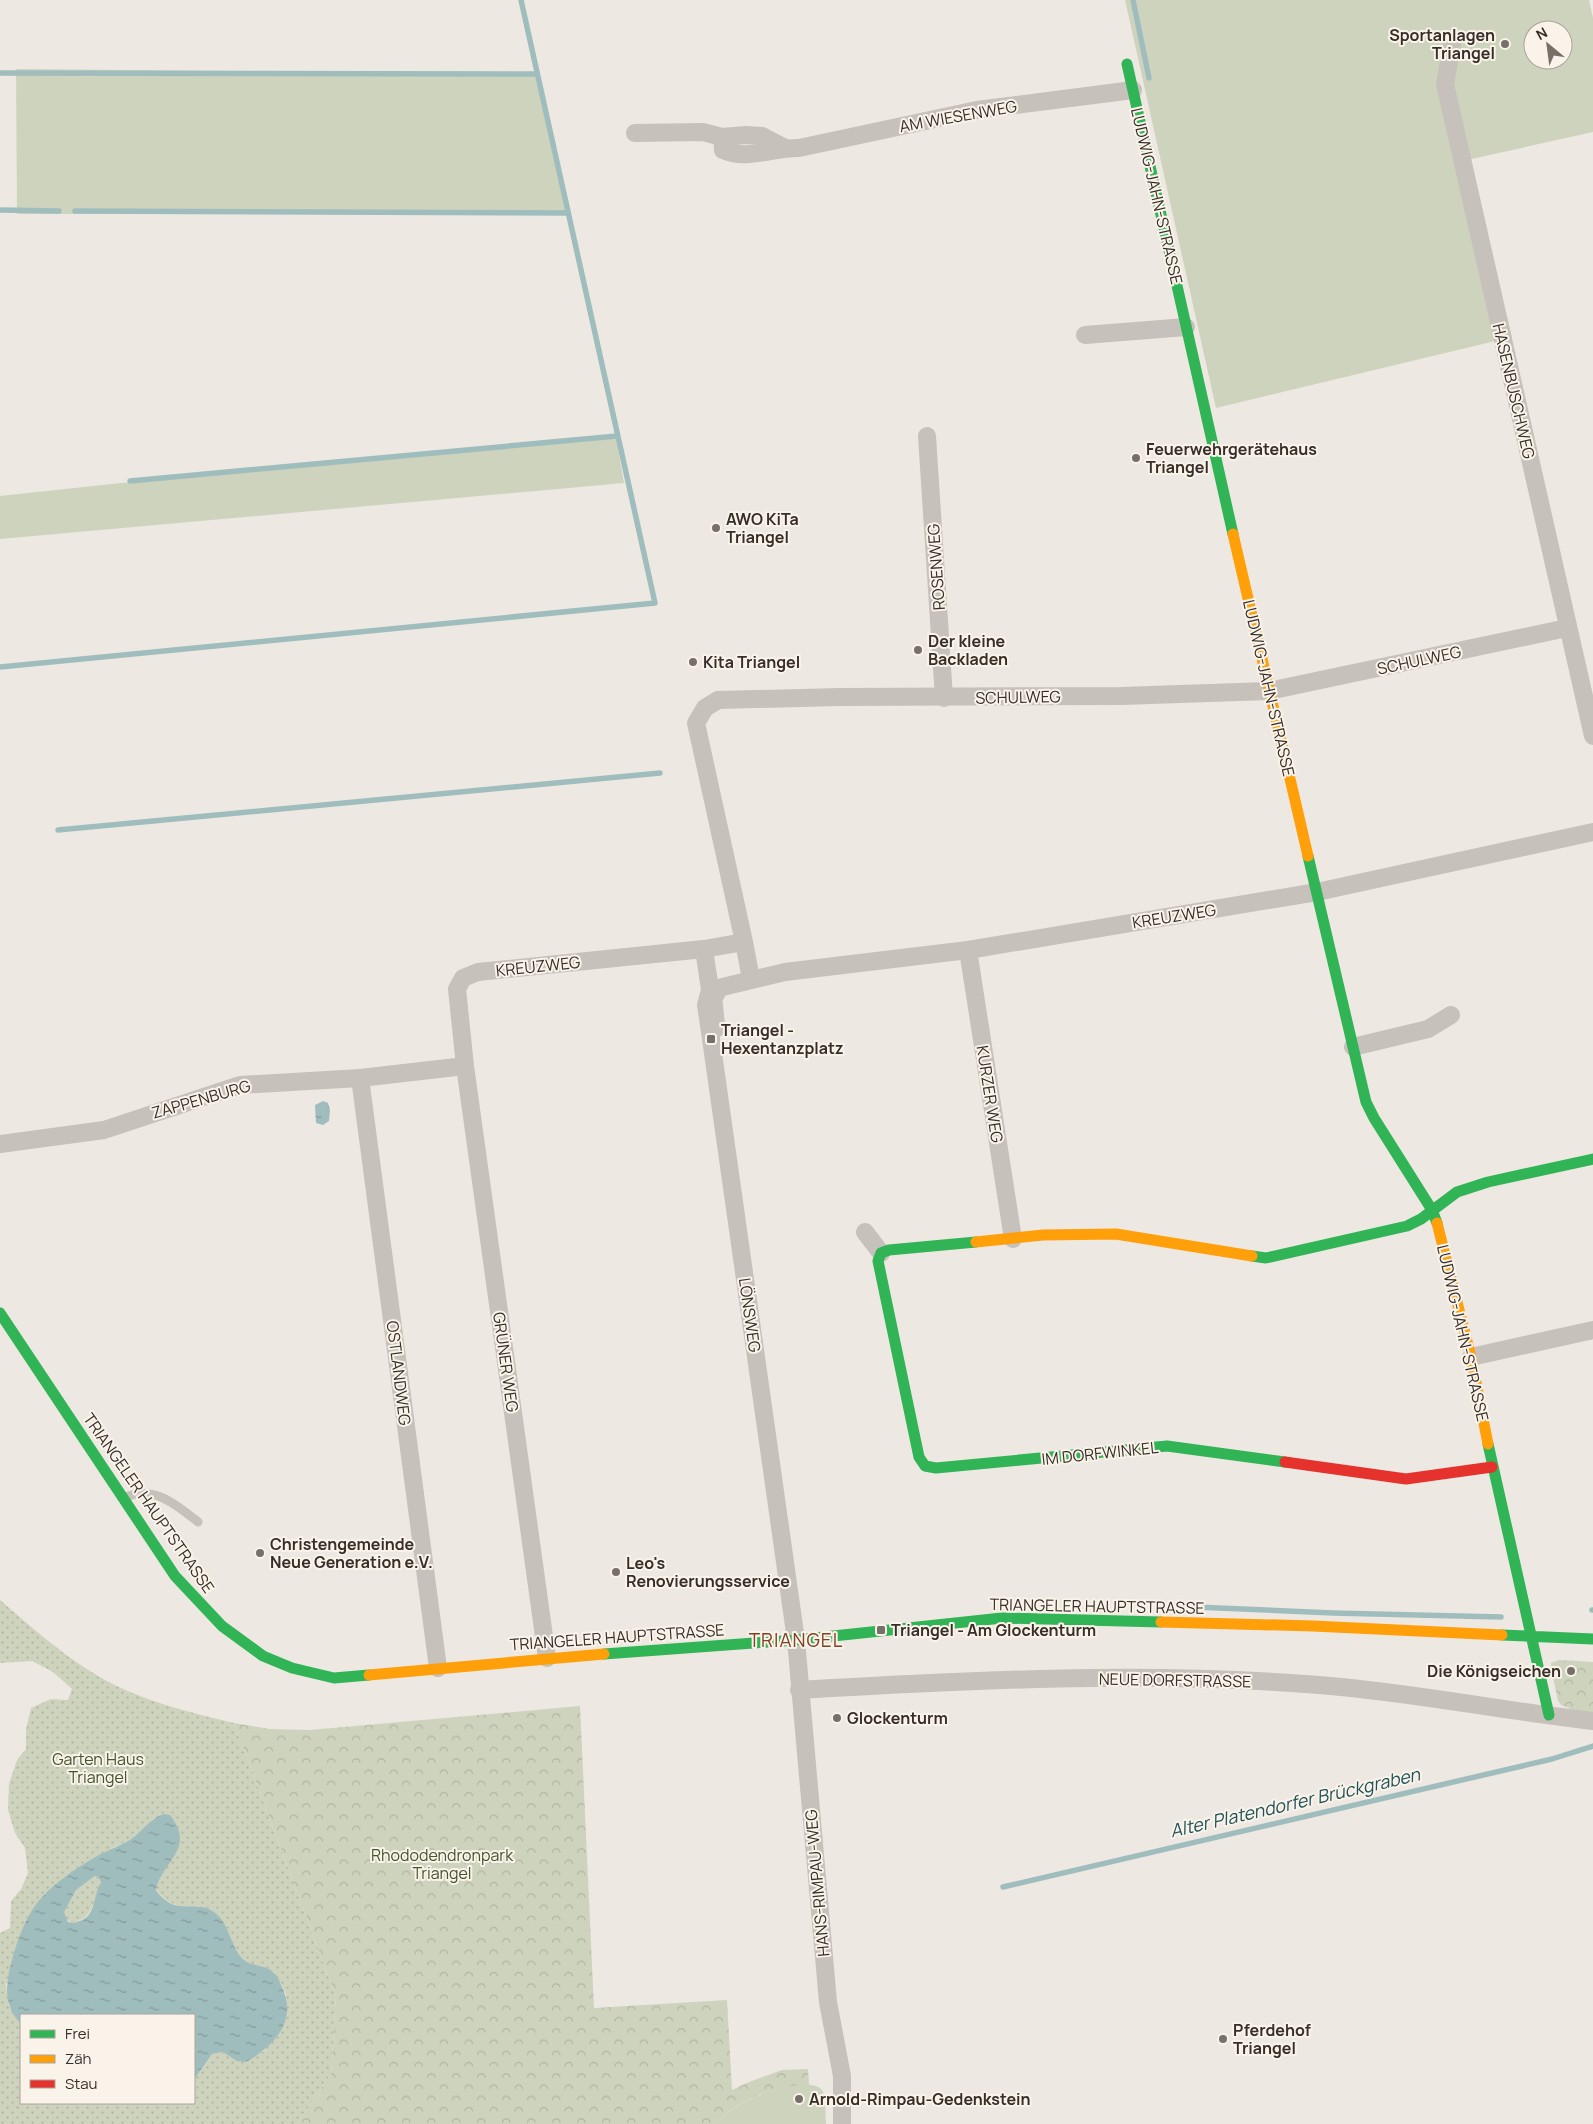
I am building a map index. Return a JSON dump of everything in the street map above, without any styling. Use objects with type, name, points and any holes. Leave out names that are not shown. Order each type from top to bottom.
[{"type":"street","name":"HASENBUSCHWEG","points":[[1452,45],[1445,84],[1593,736]]},
{"type":"street","name":"LUDWIG-JAHN-STRASSE","points":[[1128,64],[1269,691],[1366,1102],[1374,1118],[1432,1210],[1440,1232],[1471,1357],[1492,1467],[1531,1635]]},
{"type":"street","name":"AM WIESENWEG","points":[[635,133],[703,132],[722,137],[723,150],[733,155],[756,154],[784,148],[799,148],[977,110],[1133,90]]},
{"type":"street","points":[[1086,335],[1186,327]]},
{"type":"street","name":"ROSENWEG","points":[[927,436],[944,698]]},
{"type":"street","name":"SCHULWEG","points":[[751,979],[696,723],[705,708],[718,700],[1121,696],[1269,691],[1568,628]]},
{"type":"street","name":"KREUZWEG","points":[[717,989],[785,972],[968,950],[1317,892],[1593,832]]},
{"type":"street","name":"KREUZWEG","points":[[465,1066],[457,989],[463,978],[478,972],[704,949],[744,942]]},
{"type":"street","name":"LÖNSWEG","points":[[704,949],[717,989],[706,1005],[796,1640]]},
{"type":"street","name":"KURZER WEG","points":[[968,950],[1013,1238]]},
{"type":"street","points":[[1353,1047],[1428,1029],[1451,1015]]},
{"type":"street","name":"ZAPPENBURG","points":[[0,1144],[104,1130],[240,1085],[360,1078],[465,1066]]},
{"type":"street","name":"GRÜNER WEG","points":[[465,1066],[547,1658]]},
{"type":"street","name":"OSTLANDWEG","points":[[360,1078],[438,1668]]},
{"type":"street","points":[[865,1232],[881,1253],[889,1250],[1043,1235],[1116,1234],[1266,1258],[1407,1226],[1421,1220],[1457,1192],[1488,1182],[1593,1159]]},
{"type":"street","name":"IM DORFWINKEL","points":[[881,1253],[878,1260],[920,1457],[925,1466],[936,1468],[1167,1446],[1406,1479],[1492,1467]]},
{"type":"street","name":"TRIANGELER HAUPTSTRASSE","points":[[0,1313],[176,1576],[200,1606],[226,1630],[249,1647],[277,1663],[303,1672],[334,1678],[547,1658],[796,1640],[1002,1618],[1314,1626],[1593,1639]]},
{"type":"street","points":[[1471,1357],[1593,1330]]},
{"type":"street","points":[[1531,1635],[1549,1715]]},
{"type":"street","name":"HANS-RIMPAU-WEG","points":[[796,1640],[828,2002],[842,2076],[842,2124]]},
{"type":"street","name":"NEUE DORFSTRASSE","points":[[799,1690],[987,1680],[1144,1678],[1222,1681],[1319,1685],[1593,1722]]},
{"type":"lane","points":[[123,1498],[139,1492],[171,1500],[198,1522]]},
{"type":"green space","points":[[1125,0],[1589,0],[1593,18],[1593,132],[1467,160],[1512,337],[1216,408]]},
{"type":"green space","points":[[16,69],[539,74],[571,214],[17,214]]},
{"type":"green space","points":[[616,437],[624,483],[0,539],[0,496]]},
{"type":"green space","name":"Garten Haus Triangel","points":[[0,1600],[55,1646],[107,1681],[160,1703],[234,1723],[336,1997],[331,2074],[297,2124],[0,2124],[0,1933],[10,1928],[11,1901],[21,1889],[28,1873],[25,1848],[15,1833],[8,1810],[9,1784],[17,1760],[26,1749],[26,1729],[31,1708],[51,1699],[68,1700],[72,1689],[53,1672],[32,1661],[0,1663]],"holes":[[[154,1818],[174,1820],[179,1842],[177,1850],[159,1879],[156,1889],[163,1898],[171,1903],[207,1908],[214,1912],[223,1922],[242,1958],[253,1965],[274,1972],[286,1994],[287,2016],[265,2050],[246,2062],[223,2052],[212,2054],[195,2079],[195,2104],[20,2104],[20,2022],[9,2006],[6,1984],[35,1906],[65,1879],[99,1855],[131,1839]]]},
{"type":"green space","points":[[1559,1660],[1593,1662],[1593,1714],[1570,1713],[1569,1708],[1561,1705],[1558,1701],[1551,1663]]},
{"type":"green space","name":"Rhododendronpark Triangel","points":[[580,1706],[594,2008],[727,2000],[732,2090],[782,2070],[808,2069],[809,2085],[795,2085],[769,2091],[745,2101],[713,2124],[297,2124],[331,2074],[336,1997],[234,1723],[270,1729],[310,1730]]},
{"type":"green space","points":[[95,1876],[101,1882],[92,1908],[85,1917],[71,1923],[65,1918],[63,1913],[76,1890]]},
{"type":"green space","points":[[790,2085],[812,2085],[822,2090],[825,2102],[826,2124],[713,2124],[731,2110],[749,2100],[769,2091]]},
{"type":"water","points":[[323,1101],[328,1103],[330,1110],[329,1121],[323,1125],[316,1123],[315,1105]]},
{"type":"water","points":[[164,1814],[170,1815],[180,1837],[175,1855],[159,1880],[156,1890],[163,1898],[178,1906],[207,1908],[219,1916],[242,1958],[249,1963],[269,1969],[274,1973],[279,1979],[286,1997],[287,2009],[285,2020],[275,2040],[246,2062],[237,2061],[223,2052],[212,2054],[195,2079],[195,2014],[20,2014],[20,2023],[11,2011],[7,1996],[9,1972],[23,1927],[40,1899],[71,1872],[131,1839],[151,1821]],"holes":[[[95,1876],[101,1882],[90,1913],[80,1921],[68,1922],[64,1912],[76,1890]]]},
{"type":"waterway","points":[[0,667],[655,603],[521,0]]},
{"type":"waterway","points":[[1133,0],[1149,78]]},
{"type":"waterway","points":[[0,73],[537,74]]},
{"type":"waterway","points":[[0,210],[59,211]]},
{"type":"waterway","points":[[75,211],[568,213]]},
{"type":"waterway","points":[[130,481],[617,436]]},
{"type":"waterway","points":[[58,830],[660,773]]},
{"type":"waterway","points":[[1171,1606],[1333,1613],[1501,1617]]},
{"type":"waterway","name":"Alter Platendorfer Brückgraben","points":[[1003,1887],[1552,1759],[1593,1746]]},
{"type":"traffic: fast","points":[[1127,64],[1233,534]]},
{"type":"traffic: fast","points":[[1308,856],[1366,1102],[1374,1118],[1432,1210],[1437,1223]]},
{"type":"traffic: fast","points":[[1252,1256],[1266,1258],[1407,1226],[1421,1219],[1457,1192],[1488,1182],[1593,1159]]},
{"type":"traffic: fast","points":[[976,1242],[889,1250],[881,1253],[878,1261],[919,1457],[925,1466],[936,1468],[1167,1446],[1285,1462]]},
{"type":"traffic: fast","points":[[0,1313],[175,1576],[222,1626],[263,1656],[292,1668],[334,1678],[369,1675]]},
{"type":"traffic: fast","points":[[1488,1444],[1549,1715]]},
{"type":"traffic: fast","points":[[604,1654],[796,1640],[1002,1618],[1161,1622]]},
{"type":"traffic: fast","points":[[1502,1635],[1593,1639]]},
{"type":"traffic: slow","points":[[1233,534],[1308,856]]},
{"type":"traffic: slow","points":[[1437,1223],[1471,1357],[1488,1444]]},
{"type":"traffic: slow","points":[[976,1242],[1043,1235],[1116,1234],[1252,1256]]},
{"type":"traffic: slow","points":[[1161,1622],[1313,1626],[1502,1635]]},
{"type":"traffic: slow","points":[[369,1675],[604,1654]]},
{"type":"traffic: jam","points":[[1285,1462],[1406,1479],[1492,1467]]},
{"type":"place","name":"Sportanlagen Triangel","points":[[1505,44]]},
{"type":"place","name":"Feuerwehrgerätehaus Triangel","points":[[1136,458]]},
{"type":"place","name":"AWO KiTa Triangel","points":[[716,528]]},
{"type":"place","name":"Der kleine Backladen","points":[[918,650]]},
{"type":"place","name":"Kita Triangel","points":[[693,662]]},
{"type":"place","name":"Triangel - Hexentanzplatz","points":[[711,1039]]},
{"type":"place","name":"Christengemeinde Neue Generation e.V.","points":[[260,1553]]},
{"type":"place","name":"Leo's Renovierungsservice","points":[[616,1572]]},
{"type":"place","name":"Triangel - Am Glockenturm","points":[[881,1630]]},
{"type":"place","name":"Die Königseichen","points":[[1571,1671]]},
{"type":"place","name":"Glockenturm","points":[[837,1718]]},
{"type":"place","name":"Pferdehof Triangel","points":[[1223,2039]]},
{"type":"place","name":"Arnold-Rimpau-Gedenkstein","points":[[799,2099]]},
{"type":"district","name":"TRIANGEL","points":[[796,1640]]}]
